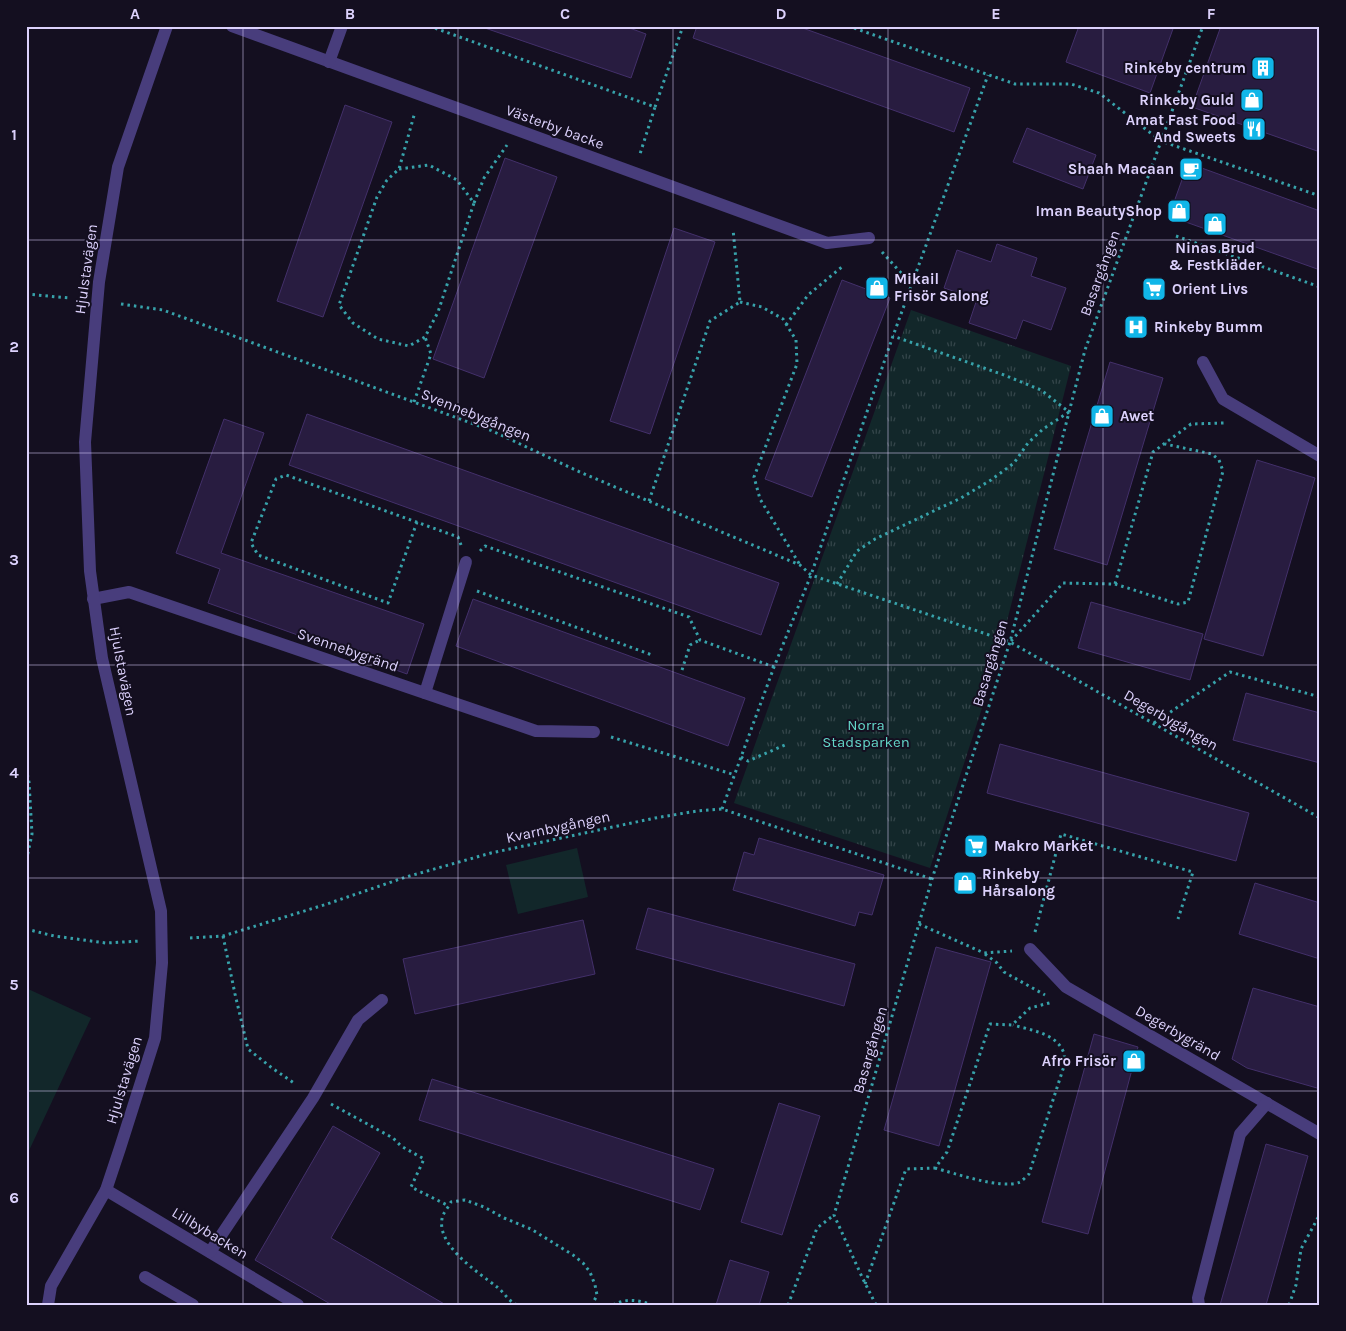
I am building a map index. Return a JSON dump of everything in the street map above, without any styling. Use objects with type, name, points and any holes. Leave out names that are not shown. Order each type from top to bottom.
[{"type":"street","name":"Hjulstavägen","points":[[48,1305],[51,1286],[106,1190],[120,1148],[155,1038],[162,963],[161,911],[102,658],[93,599],[90,571],[85,442],[99,282],[118,166],[167,26]]},
{"type":"street","name":"Västerby backe","points":[[232,26],[827,243],[869,238]]},
{"type":"street","points":[[330,62],[342,26]]},
{"type":"street","points":[[1203,362],[1222,399],[1320,456]]},
{"type":"street","points":[[425,693],[466,562]]},
{"type":"street","name":"Svennebygränd","points":[[93,599],[129,592],[536,731],[594,732]]},
{"type":"street","name":"Degerbygränd","points":[[1030,949],[1066,987],[1320,1134]]},
{"type":"street","points":[[210,1252],[314,1095],[358,1020],[382,1000]]},
{"type":"street","points":[[1199,1305],[1198,1298],[1240,1134],[1267,1103]]},
{"type":"street","name":"Lillbybacken","points":[[106,1190],[298,1305]]},
{"type":"street","points":[[145,1277],[193,1305]]},
{"type":"path","points":[[429,26],[655,107]]},
{"type":"path","points":[[634,173],[683,26]]},
{"type":"path","points":[[848,26],[1015,84],[1071,84],[1099,93],[1161,141],[1320,196]]},
{"type":"path","name":"Basargången","points":[[834,1215],[932,879],[1010,642],[1086,345],[1203,26]]},
{"type":"path","points":[[722,809],[774,667],[811,575],[893,336],[988,75]]},
{"type":"path","points":[[415,111],[399,169],[387,180],[377,197],[339,305],[353,323],[378,339],[409,346],[425,338],[438,312],[484,178],[508,144]]},
{"type":"path","points":[[399,169],[429,165],[457,180],[474,203]]},
{"type":"path","points":[[733,226],[740,302]]},
{"type":"path","points":[[1176,236],[1320,287]]},
{"type":"path","points":[[869,238],[912,285]]},
{"type":"path","points":[[786,325],[808,295],[843,266]]},
{"type":"path","points":[[26,294],[69,298]]},
{"type":"path","points":[[649,501],[710,320],[740,302],[762,307],[782,319],[796,340],[797,364],[754,477],[760,499],[800,565]]},
{"type":"path","name":"Svennebygången","points":[[121,304],[164,310],[490,430],[582,473],[800,565],[811,575]]},
{"type":"path","points":[[837,584],[857,551],[875,538],[961,498],[991,480],[1014,463],[1028,443],[1043,429],[1069,412],[1040,390],[1004,375],[893,336]]},
{"type":"path","points":[[414,402],[431,354],[425,338]]},
{"type":"path","points":[[1115,584],[1153,452],[1192,424],[1230,422]]},
{"type":"path","points":[[1010,642],[1063,583],[1115,584],[1178,604],[1188,602],[1223,471],[1219,460],[1212,454],[1165,444]]},
{"type":"path","name":"Degerbygången","points":[[811,575],[1010,642],[1320,818]]},
{"type":"path","points":[[460,584],[652,655]]},
{"type":"path","points":[[682,670],[690,646],[700,640]]},
{"type":"path","points":[[1154,723],[1230,672],[1320,697]]},
{"type":"path","points":[[594,732],[734,775]]},
{"type":"path","points":[[741,757],[748,760],[785,746]]},
{"type":"path","points":[[26,768],[29,782],[32,834],[26,862]]},
{"type":"path","name":"Kvarnbygången","points":[[190,938],[223,936],[406,877],[491,853],[696,811],[722,809],[932,879]]},
{"type":"path","points":[[919,924],[984,953],[1030,949],[1061,834],[1193,872],[1178,918]]},
{"type":"path","points":[[26,929],[54,936],[106,943],[141,941]]},
{"type":"path","points":[[223,936],[248,1049],[294,1083]]},
{"type":"path","points":[[1012,1025],[1030,1008],[1056,1001]]},
{"type":"path","points":[[865,1284],[906,1169],[935,1168],[982,1181],[1003,1184],[1020,1182],[1029,1174],[1065,1063],[1064,1051],[1054,1040],[1048,1036],[1012,1025],[990,1024],[947,1152],[935,1168]]},
{"type":"path","points":[[314,1095],[393,1138],[401,1146],[424,1158],[411,1187],[449,1206]]},
{"type":"path","points":[[517,1305],[500,1289],[466,1263],[449,1245],[442,1229],[443,1216],[451,1202],[465,1200],[484,1206],[504,1218],[531,1229],[573,1255],[590,1272],[595,1285],[597,1295],[592,1305]]},
{"type":"path","points":[[1289,1305],[1296,1285],[1301,1250],[1320,1214]]},
{"type":"path","points":[[788,1305],[817,1228],[834,1215],[876,1305]]},
{"type":"path","points":[[613,1305],[622,1300],[635,1300],[652,1305]]},
{"type":"green space","name":"Norra Stadsparken","points":[[911,310],[1071,366],[996,665],[930,868],[734,803]]},
{"type":"green space","points":[[577,848],[588,897],[518,914],[506,865]]},
{"type":"green space","points":[[26,988],[91,1018],[26,1157]]},
{"type":"building","points":[[479,26],[624,26],[646,34],[631,78]]},
{"type":"building","points":[[697,26],[797,26],[970,88],[954,132],[693,38]]},
{"type":"building","points":[[1079,26],[1174,26],[1150,93],[1066,62]]},
{"type":"building","name":"Rinkeby centrum","points":[[1221,26],[1312,26],[1320,29],[1320,152],[1192,107]]},
{"type":"building","points":[[345,105],[392,122],[323,317],[277,301]]},
{"type":"building","points":[[1027,128],[1096,155],[1083,189],[1013,162]]},
{"type":"building","points":[[505,158],[557,177],[484,378],[433,359]]},
{"type":"building","points":[[1188,163],[1320,211],[1320,270],[1169,216]]},
{"type":"building","points":[[674,228],[715,242],[650,434],[610,421]]},
{"type":"building","points":[[997,244],[1037,258],[1031,276],[1066,288],[1051,330],[1023,320],[1016,339],[969,323],[977,299],[944,288],[957,250],[991,262]]},
{"type":"building","points":[[842,280],[890,298],[812,497],[765,479]]},
{"type":"building","points":[[1110,362],[1163,378],[1107,565],[1054,549]]},
{"type":"building","points":[[307,414],[779,583],[761,635],[289,465]]},
{"type":"building","points":[[224,419],[264,433],[221,553],[424,624],[407,674],[208,603],[220,569],[176,553]]},
{"type":"building","points":[[1257,460],[1315,478],[1263,656],[1204,639]]},
{"type":"building","points":[[473,599],[745,698],[728,746],[456,646]]},
{"type":"building","points":[[1091,602],[1203,634],[1190,680],[1078,648]]},
{"type":"building","points":[[1246,693],[1320,713],[1320,763],[1233,740]]},
{"type":"building","points":[[1000,744],[1249,813],[1236,861],[987,793]]},
{"type":"building","points":[[759,838],[884,875],[872,915],[859,912],[855,926],[733,890],[744,852],[754,855]]},
{"type":"building","points":[[1255,883],[1320,903],[1320,959],[1239,934]]},
{"type":"building","points":[[648,908],[855,964],[844,1006],[636,949]]},
{"type":"building","points":[[583,920],[595,974],[415,1014],[403,959]]},
{"type":"building","points":[[936,947],[991,962],[939,1146],[884,1130]]},
{"type":"building","points":[[1253,988],[1320,1007],[1320,1091],[1317,1088],[1247,1068],[1232,1059]]},
{"type":"building","points":[[1094,1034],[1138,1047],[1088,1234],[1042,1222]]},
{"type":"building","points":[[432,1079],[714,1169],[700,1210],[419,1120]]},
{"type":"building","points":[[779,1103],[820,1116],[782,1235],[741,1222]]},
{"type":"building","points":[[333,1126],[380,1153],[331,1238],[446,1305],[332,1305],[255,1260]]},
{"type":"building","points":[[1266,1144],[1308,1156],[1266,1305],[1220,1305]]},
{"type":"building","points":[[730,1260],[769,1272],[759,1305],[716,1305]]},
{"type":"place","name":"Rinkeby centrum","points":[[1263,68]]},
{"type":"place","name":"Rinkeby Guld","points":[[1252,100]]},
{"type":"place","name":"Amat Fast Food And Sweets","points":[[1254,129]]},
{"type":"place","name":"Shaah Macaan","points":[[1191,169]]},
{"type":"place","name":"Iman BeautyShop","points":[[1179,211]]},
{"type":"place","name":"Ninas Brud & Festkläder","points":[[1215,224]]},
{"type":"place","name":"Mikail Frisör Salong","points":[[877,288]]},
{"type":"place","name":"Orient Livs","points":[[1154,289]]},
{"type":"place","name":"Rinkeby Bumm","points":[[1136,327]]},
{"type":"place","name":"Awet","points":[[1102,416]]},
{"type":"place","name":"Makro Market","points":[[976,846]]},
{"type":"place","name":"Rinkeby Hårsalong","points":[[965,883]]},
{"type":"place","name":"Afro Frisör","points":[[1134,1061]]}]
